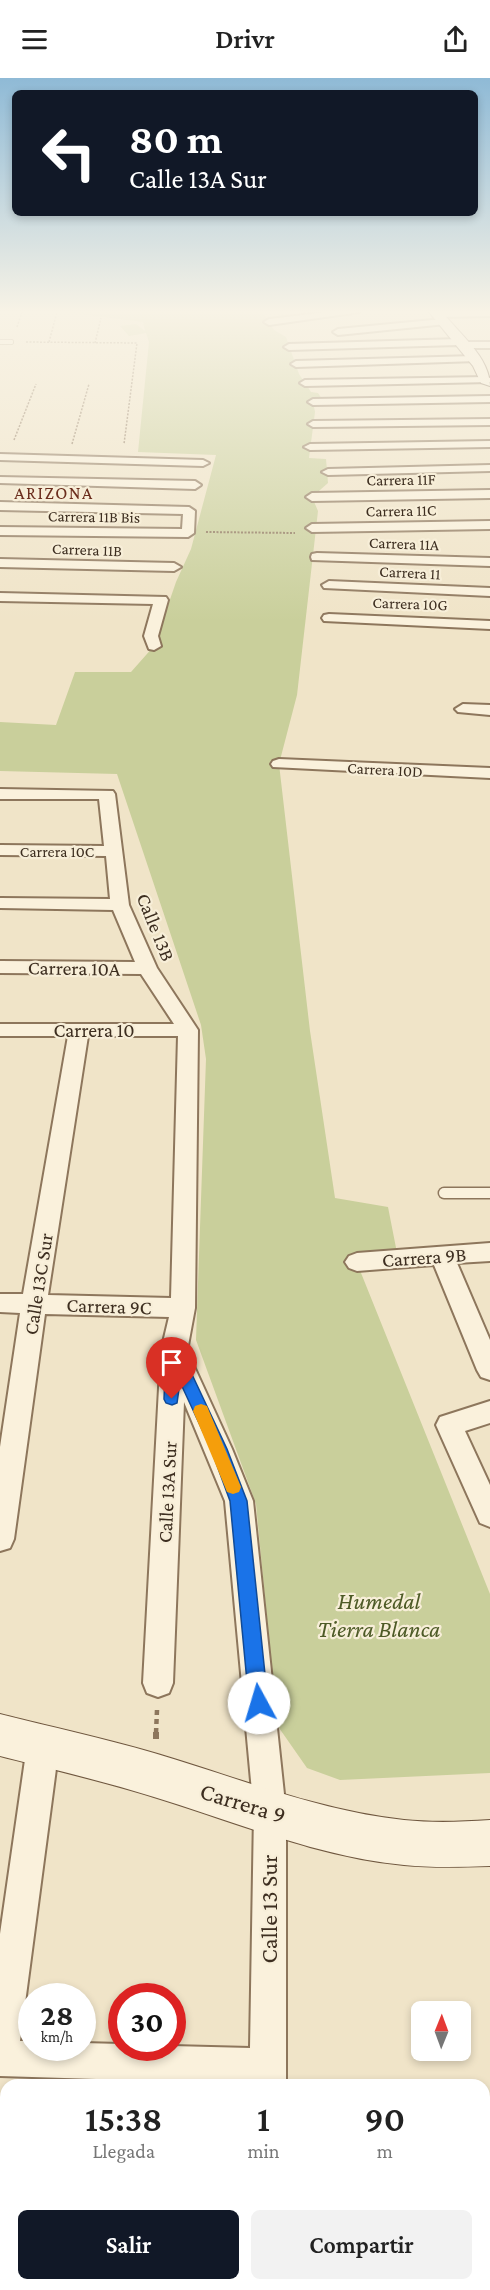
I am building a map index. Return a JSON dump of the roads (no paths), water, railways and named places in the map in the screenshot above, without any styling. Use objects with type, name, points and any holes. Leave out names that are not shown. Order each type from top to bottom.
[{"type":"street","points":[[313,424],[490,422]]},
{"type":"street","points":[[310,447],[490,444]]},
{"type":"street","points":[[0,457],[203,463]]},
{"type":"street","points":[[70,495],[79,459]]},
{"type":"street","points":[[328,472],[490,468]]},
{"type":"street","points":[[0,480],[70,495]]},
{"type":"street","points":[[0,506],[70,495],[195,485]]},
{"type":"street","name":"Carrera 11F","points":[[312,497],[490,494]]},
{"type":"street","name":"Carrera 11B Bis","points":[[0,531],[188,533],[189,511],[70,495]]},
{"type":"street","name":"Carrera 11C","points":[[308,531],[490,525]]},
{"type":"street","name":"Carrera 11A","points":[[317,557],[442,555],[490,562]]},
{"type":"street","name":"Carrera 11B","points":[[0,563],[174,567]]},
{"type":"street","name":"Carrera 11","points":[[329,585],[490,592]]},
{"type":"street","points":[[0,597],[161,600],[151,636],[154,646]]},
{"type":"street","name":"Carrera 10G","points":[[329,618],[490,625]]},
{"type":"street","points":[[464,709],[490,710]]},
{"type":"street","name":"Carrera 10D","points":[[279,764],[490,774]]},
{"type":"street","name":"Calle 13B","points":[[0,794],[107,794],[120,905],[147,968],[188,1030]]},
{"type":"street","name":"Carrera 10C","points":[[0,850],[114,851]]},
{"type":"street","points":[[0,903],[120,905]]},
{"type":"street","name":"Carrera 10A","points":[[0,967],[147,968]]},
{"type":"street","name":"Carrera 10","points":[[0,1030],[188,1030]]},
{"type":"street","name":"Calle 13C Sur","points":[[0,1539],[34,1304],[78,1030]]},
{"type":"street","name":"Calle 13A Sur","points":[[158,1683],[174,1351],[183,1308],[188,1030]]},
{"type":"street","name":"Carrera 9B","points":[[357,1262],[490,1252]]},
{"type":"street","points":[[443,1257],[490,1370]]},
{"type":"street","name":"Carrera 9C","points":[[0,1303],[183,1308]]},
{"type":"street","name":"Calle 13 Sur","points":[[174,1351],[219,1449],[238,1501],[270,1813],[268,2076]]},
{"type":"street","points":[[490,1412],[449,1425],[490,1515]]},
{"type":"street","name":"Carrera 9","points":[[0,1736],[154,1775],[270,1813],[384,1842],[463,1846],[490,1843]]},
{"type":"street","points":[[43,1746],[0,2057],[268,2076]]},
{"type":"lane","points":[[444,1194],[490,1193]]},
{"type":"district","name":"ARIZONA","points":[[54,493]]},
{"type":"park label","name":"Humedal Tierra Blanca","points":[[379,1615]]}]
